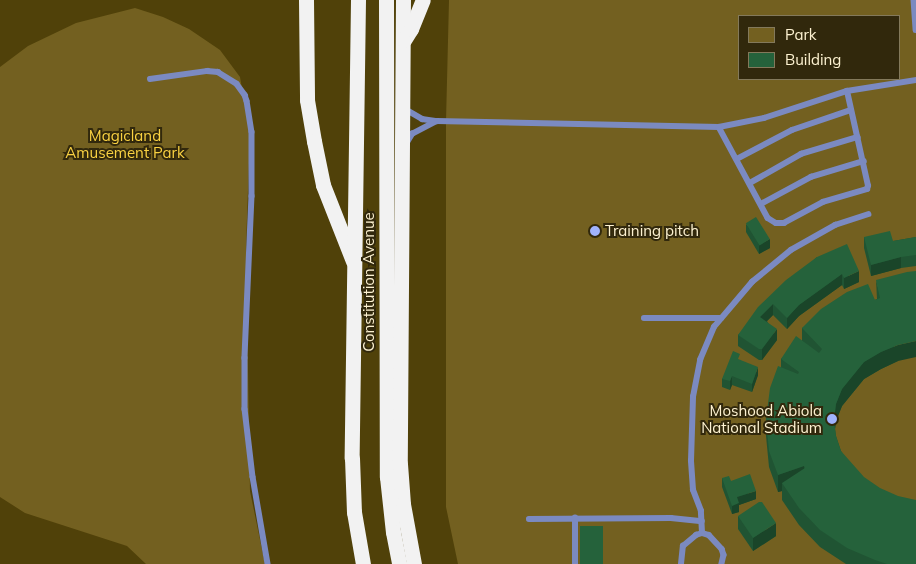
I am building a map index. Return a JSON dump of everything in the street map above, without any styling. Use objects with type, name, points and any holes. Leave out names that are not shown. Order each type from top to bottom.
[{"type":"highway","points":[[306,0],[307,100],[323,185],[355,268]]},
{"type":"highway","name":"Constitution Avenue","points":[[358,0],[355,103],[357,159],[352,458],[354,512],[362,563]]},
{"type":"highway","name":"Constitution Avenue","points":[[386,0],[387,477],[393,532],[399,564]]},
{"type":"highway","points":[[403,0],[400,464],[403,504],[414,564]]},
{"type":"highway","points":[[403,48],[423,0]]},
{"type":"lane","points":[[914,0],[916,30]]},
{"type":"lane","points":[[150,79],[207,71],[218,72],[237,84],[245,94],[247,101],[252,132],[252,196],[245,358],[246,409],[253,477],[268,564]]},
{"type":"lane","points":[[403,103],[422,119],[438,121],[719,127],[742,124],[764,118],[847,91],[916,80]]},
{"type":"lane","points":[[719,127],[768,218],[776,223],[784,223],[823,202],[867,189],[869,183],[847,91]]},
{"type":"lane","points":[[737,159],[792,130],[851,110]]},
{"type":"lane","points":[[402,153],[412,134],[438,121]]},
{"type":"lane","points":[[750,183],[801,154],[858,137]]},
{"type":"lane","points":[[761,204],[811,177],[864,161]]},
{"type":"lane","points":[[702,533],[702,521],[692,480],[692,397],[700,360],[720,318],[752,282],[790,250],[835,225],[868,214]]},
{"type":"lane","points":[[644,318],[720,318]]},
{"type":"lane","points":[[529,518],[671,518],[702,521]]},
{"type":"lane","points":[[575,518],[575,564]]},
{"type":"lane","points":[[681,564],[683,546],[696,535],[702,533],[710,536],[722,548],[724,555],[722,564]]},
{"type":"green space","points":[[449,0],[916,0],[916,564],[458,564],[446,507],[446,121]]},
{"type":"green space","name":"Magicland Amusement Park","points":[[135,8],[163,17],[189,29],[220,50],[240,77],[250,135],[246,246],[250,491],[265,564],[146,564],[127,546],[25,513],[0,497],[0,67],[28,46],[76,23]]},
{"type":"building","points":[[756,217],[770,239],[760,245],[746,223]]},
{"type":"building","points":[[890,231],[893,241],[916,237],[916,255],[871,265],[864,237]]},
{"type":"building","points":[[847,244],[859,271],[844,278],[842,274],[799,305],[787,318],[773,304],[760,317],[777,329],[762,349],[759,349],[738,335],[758,307],[786,280],[817,257]]},
{"type":"building","points":[[916,271],[916,341],[898,345],[864,362],[842,389],[836,404],[834,420],[836,436],[841,451],[864,477],[880,488],[898,496],[916,500],[916,564],[887,564],[847,548],[820,530],[799,508],[782,483],[805,468],[804,466],[778,475],[769,451],[766,419],[770,388],[778,366],[798,374],[799,372],[781,359],[796,336],[819,353],[822,349],[802,328],[821,309],[847,292],[868,284],[875,300],[880,298],[876,280]]},
{"type":"building","points":[[733,351],[740,354],[738,359],[758,367],[752,384],[732,376],[730,381],[722,379]]},
{"type":"building","points":[[750,474],[756,491],[737,497],[739,503],[732,506],[722,478],[729,476],[731,481]]},
{"type":"building","points":[[759,502],[762,502],[776,523],[753,538],[738,516]]},
{"type":"building","points":[[580,526],[603,526],[603,564],[580,564]]},
{"type":"place","name":"Training pitch","points":[[595,231]]},
{"type":"place","name":"Moshood Abiola National Stadium","points":[[832,419]]}]
